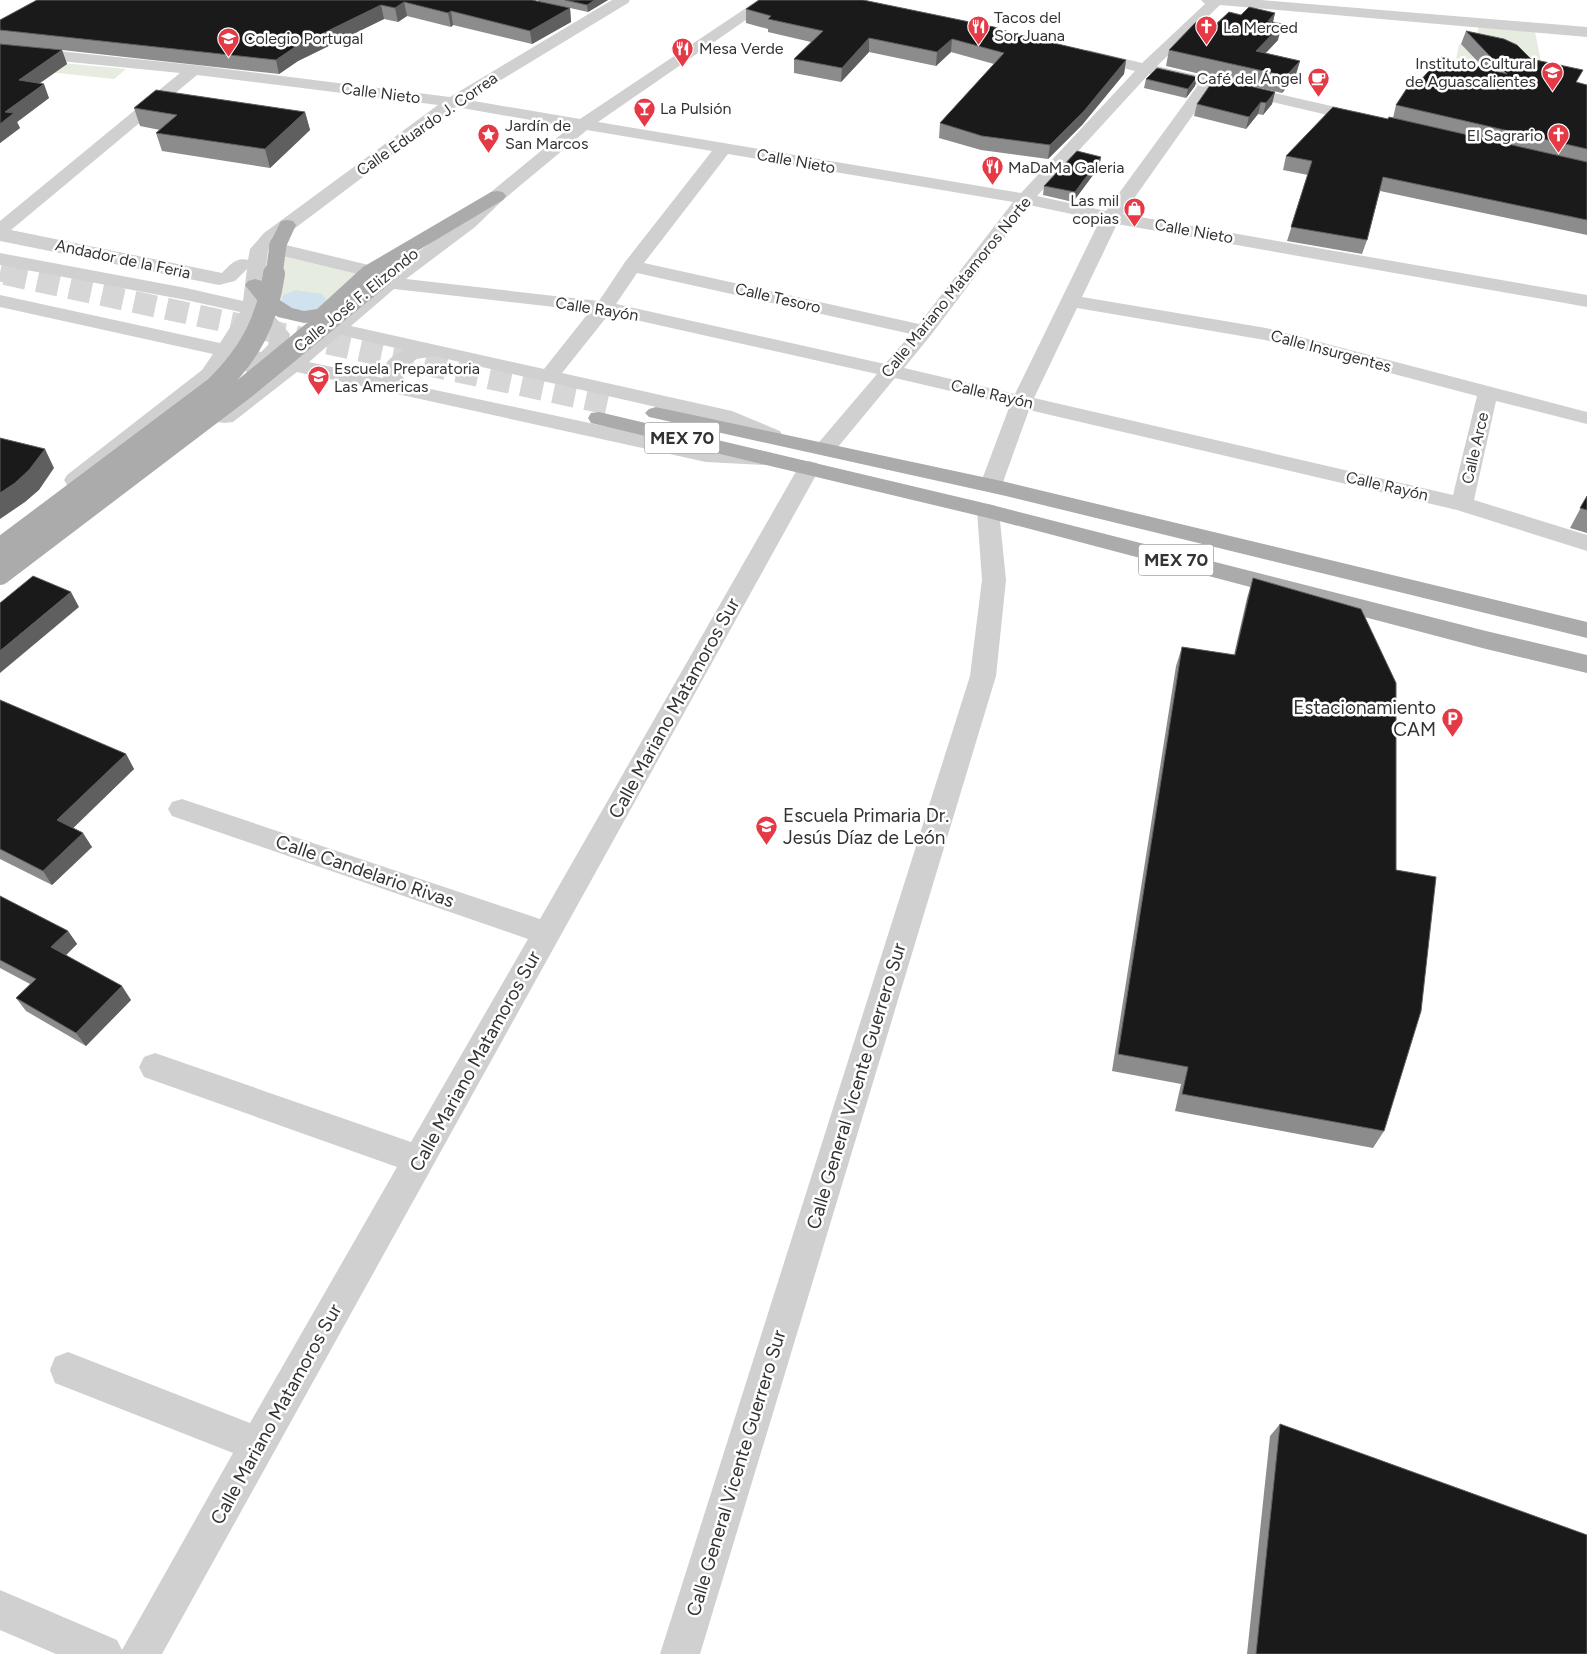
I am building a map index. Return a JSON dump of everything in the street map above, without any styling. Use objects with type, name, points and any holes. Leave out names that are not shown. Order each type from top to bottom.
[{"type":"main road","name":"Calle José F. Elizondo","points":[[0,574],[178,442],[300,345],[385,272],[464,215],[497,196]]},
{"type":"main road","points":[[255,285],[260,294],[278,309],[289,314],[307,318],[324,313],[370,271],[464,215]]},
{"type":"main road","points":[[0,549],[216,387],[238,366],[256,338],[269,308],[287,224]]},
{"type":"main road","name":"MEX 70","points":[[604,411],[1587,630]]},
{"type":"main road","name":"MEX 70","points":[[990,498],[1477,638],[1587,664]]},
{"type":"street","name":"Calle Eduardo J. Correa","points":[[252,309],[259,249],[287,224],[453,102],[623,0]]},
{"type":"street","name":"Calle José F. Elizondo","points":[[497,196],[582,125],[768,0]]},
{"type":"street","points":[[1212,1],[1287,2],[1587,32]]},
{"type":"street","name":"Calle Mariano Matamoros Norte","points":[[817,458],[924,330],[1025,199],[1146,68],[1212,1]]},
{"type":"street","points":[[572,15],[589,19]]},
{"type":"street","name":"Calle Nieto","points":[[0,50],[194,70],[453,102],[1025,199],[1111,217],[1587,301]]},
{"type":"street","points":[[1070,51],[1383,124]]},
{"type":"street","points":[[0,230],[194,70]]},
{"type":"street","name":"Calle General Vicente Guerrero Sur","points":[[680,1654],[983,676],[994,580],[990,498],[1022,401],[1111,217],[1208,83]]},
{"type":"street","points":[[548,377],[604,307],[632,266],[723,149]]},
{"type":"street","points":[[0,586],[293,365],[390,282],[469,223],[497,196]]},
{"type":"street","name":"Andador de la Feria","points":[[0,235],[218,279],[228,276],[242,264]]},
{"type":"street","points":[[0,248],[136,278],[186,294]]},
{"type":"street","points":[[282,248],[370,271]]},
{"type":"street","name":"MEX 70","points":[[0,259],[186,294],[724,416],[768,447]]},
{"type":"street","name":"Calle Tesoro","points":[[632,266],[924,330]]},
{"type":"street","name":"Calle Rayón","points":[[390,282],[604,307],[1022,401],[1462,504],[1587,543]]},
{"type":"street","points":[[219,302],[233,300],[244,295],[255,285]]},
{"type":"street","name":"MEX 70","points":[[0,301],[215,356],[265,360],[293,365],[706,455],[768,447]]},
{"type":"street","name":"Calle Insurgentes","points":[[1072,301],[1266,334],[1587,418]]},
{"type":"street","points":[[0,309],[215,356],[280,334],[336,328]]},
{"type":"street","points":[[0,537],[215,356],[252,309],[267,320],[280,334]]},
{"type":"street","points":[[222,419],[239,388],[278,346],[280,334]]},
{"type":"street","points":[[402,390],[393,377],[396,364],[411,354],[436,351]]},
{"type":"street","name":"Calle Arce","points":[[1462,504],[1488,392]]},
{"type":"street","name":"Calle Mariano Matamoros Sur","points":[[140,1654],[817,458]]},
{"type":"street","name":"Calle Candelario Rivas","points":[[182,810],[547,933]]},
{"type":"street","points":[[155,1067],[419,1160]]},
{"type":"street","points":[[68,1370],[258,1444]]},
{"type":"street","points":[[0,1610],[103,1654]]},
{"type":"shaded area","points":[[1478,27],[1535,32],[1544,76],[1453,74],[1459,44],[1477,46]]},
{"type":"shaded area","points":[[20,59],[126,69],[114,79],[11,68]]},
{"type":"shaded area","points":[[283,246],[369,267],[320,310],[279,306]]},
{"type":"water","points":[[296,290],[322,294],[326,299],[325,305],[313,310],[302,311],[281,302],[283,295]]},
{"type":"building","points":[[37,0],[532,0],[570,8],[530,31],[451,11],[448,13],[404,2],[395,8],[381,5],[295,47],[276,60],[0,30],[0,20]]},
{"type":"building","points":[[565,0],[595,0],[587,5]]},
{"type":"building","points":[[759,0],[863,0],[994,27],[1015,34],[1126,60],[1084,111],[1050,145],[982,136],[940,123],[1004,53],[952,39],[937,52],[869,38],[842,68],[794,59],[823,31],[768,19],[771,16],[746,9]]},
{"type":"building","points":[[1249,7],[1275,13],[1268,21],[1282,24],[1256,51],[1300,61],[1286,76],[1169,50],[1196,22],[1214,26],[1229,12],[1241,15]]},
{"type":"building","points":[[1466,31],[1504,39],[1517,45],[1531,59],[1583,70],[1576,82],[1587,85],[1587,149],[1396,105],[1413,79],[1420,81],[1441,57],[1507,74]]},
{"type":"building","points":[[0,44],[62,50],[19,80],[44,84],[5,112],[14,113],[0,124]]},
{"type":"building","points":[[1157,68],[1197,77],[1188,89],[1146,79]]},
{"type":"building","points":[[1215,78],[1275,92],[1266,103],[1261,102],[1249,117],[1197,104]]},
{"type":"building","points":[[156,90],[305,112],[265,149],[156,133],[177,115],[134,108]]},
{"type":"building","points":[[1333,107],[1388,119],[1389,117],[1587,162],[1587,220],[1383,177],[1367,240],[1291,227],[1312,161],[1286,156]]},
{"type":"building","points":[[1077,151],[1101,157],[1075,192],[1044,186]]},
{"type":"building","points":[[0,438],[45,449],[29,470],[0,493]]},
{"type":"building","points":[[1587,496],[1587,510],[1580,508]]},
{"type":"building","points":[[33,576],[71,592],[0,651],[0,603]]},
{"type":"building","points":[[1253,578],[1361,609],[1396,683],[1396,870],[1436,877],[1421,1011],[1384,1131],[1182,1094],[1188,1067],[1118,1054],[1182,647],[1235,655]]},
{"type":"building","points":[[0,700],[126,754],[57,820],[83,833],[43,871],[0,849]]},
{"type":"building","points":[[0,896],[68,931],[51,947],[122,986],[76,1033],[16,998],[36,979],[0,960]]},
{"type":"building","points":[[1280,1424],[1587,1535],[1587,1654],[1256,1654]]},
{"type":"tunnel","points":[[0,273],[5,274]]},
{"type":"tunnel","points":[[5,274],[10,275]]},
{"type":"tunnel","points":[[5,274],[609,404]]},
{"type":"place","name":"Tacos del Sor Juana","points":[[978,45]]},
{"type":"place","name":"La Merced","points":[[1207,46]]},
{"type":"place","name":"Colegio Portugal","points":[[228,57]]},
{"type":"place","name":"Mesa Verde","points":[[683,67]]},
{"type":"place","name":"Instituto Cultural de Aguascalientes","points":[[1552,91]]},
{"type":"place","name":"Café del Ángel","points":[[1318,97]]},
{"type":"place","name":"La Pulsión","points":[[644,127]]},
{"type":"place","name":"Jardín de San Marcos","points":[[489,153]]},
{"type":"place","name":"El Sagrario","points":[[1559,154]]},
{"type":"place","name":"MaDaMa Galeria","points":[[992,186]]},
{"type":"place","name":"Las mil copias","points":[[1135,228]]},
{"type":"place","name":"Escuela Preparatoria Las Americas","points":[[318,396]]},
{"type":"place","name":"Estacionamiento CAM","points":[[1452,737]]},
{"type":"place","name":"Escuela Primaria Dr. Jesús Díaz de León","points":[[767,845]]}]
